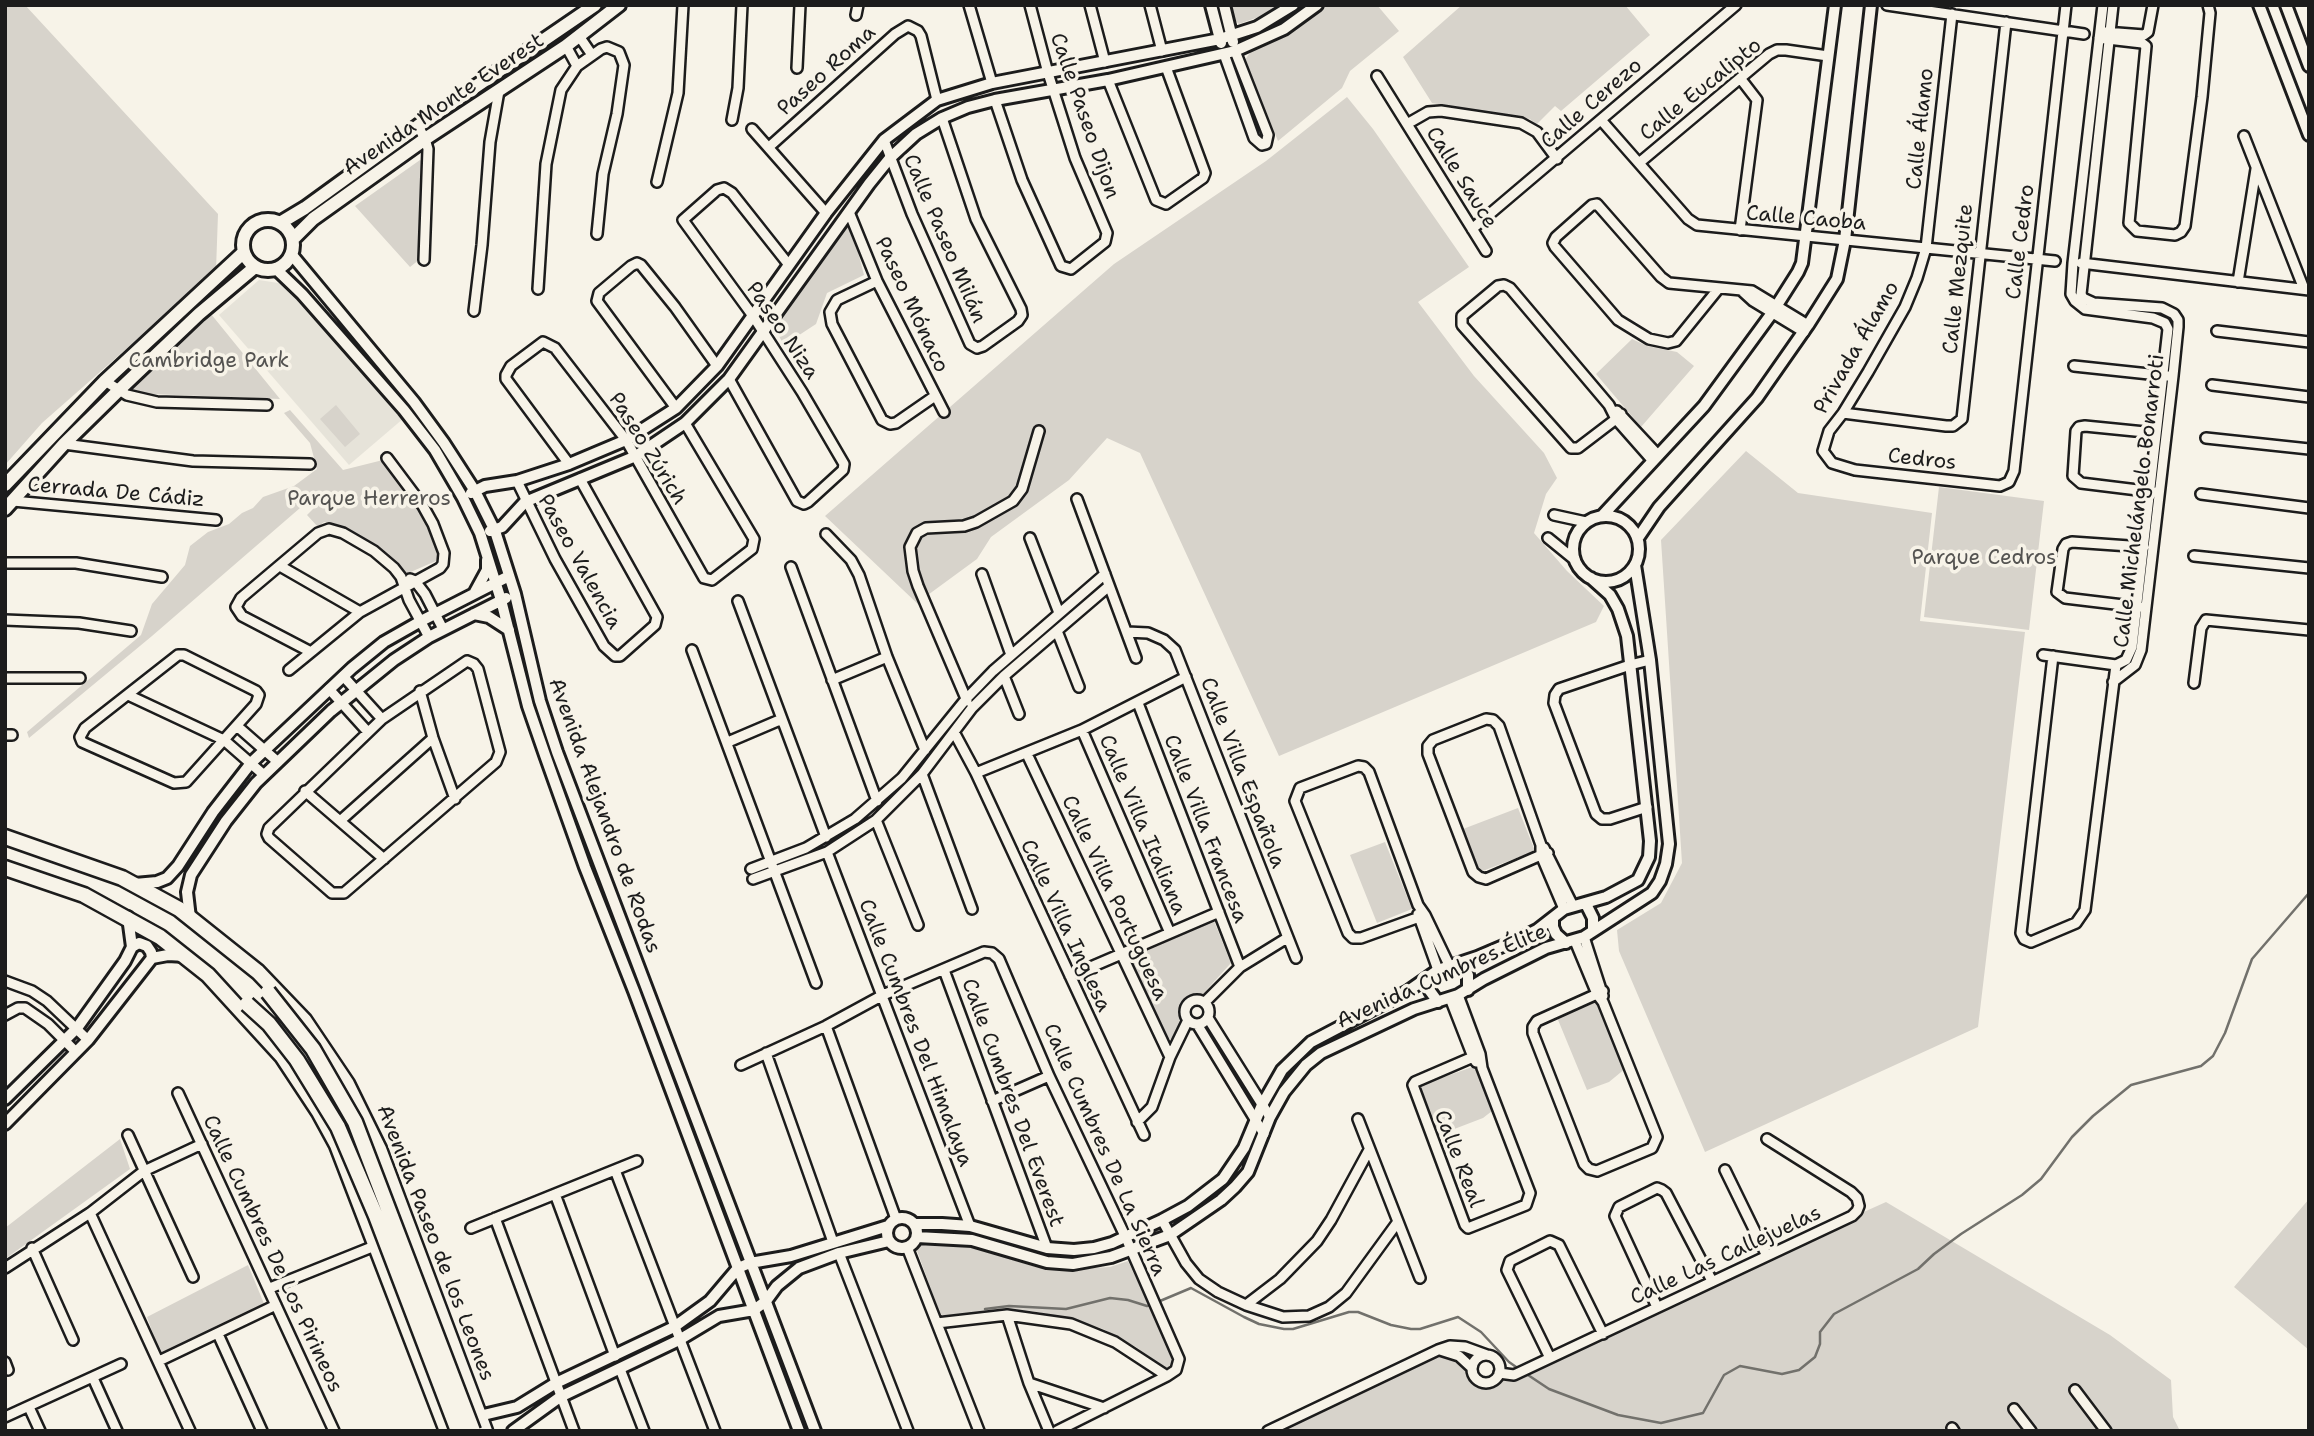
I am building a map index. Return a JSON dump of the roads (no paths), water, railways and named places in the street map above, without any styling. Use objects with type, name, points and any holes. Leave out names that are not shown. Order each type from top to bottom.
[{"type":"main road","name":"Avenida Monte Everest","points":[[280,223],[595,5]]},
{"type":"main road","name":"Avenida Monte Everest","points":[[293,240],[313,219],[425,139],[566,46],[620,5]]},
{"type":"main road","points":[[264,220],[280,223],[293,240],[289,261],[277,270],[255,267],[244,252],[243,244],[249,229],[264,220]]},
{"type":"main road","points":[[5,485],[105,382],[244,252]]},
{"type":"main road","points":[[9,505],[64,444],[118,391],[199,314],[255,267]]},
{"type":"main road","points":[[16,473],[29,482]]},
{"type":"main road","name":"Avenida Paseo de los Leones","points":[[5,837],[100,869],[135,884],[190,918],[260,975],[304,1020],[333,1061],[360,1108],[391,1176],[485,1431]]},
{"type":"main road","points":[[5,868],[84,895],[128,917],[185,956],[269,1024],[297,1060],[338,1127],[376,1216],[448,1430]]},
{"type":"main road","points":[[208,975],[282,1056],[337,1145],[448,1430]]},
{"type":"main road","points":[[260,975],[268,992],[313,1049],[355,1122],[473,1431]]},
{"type":"main road","points":[[432,1392],[441,1399],[447,1399],[463,1393],[468,1385]]},
{"type":"street","points":[[657,182],[678,93],[683,5]]},
{"type":"street","points":[[732,120],[738,88],[743,5]]},
{"type":"street","points":[[797,68],[800,5]]},
{"type":"street","points":[[969,5],[992,83]]},
{"type":"street","name":"Calle Paseo Dijon","points":[[995,100],[1022,180],[1060,266],[1072,269],[1105,242],[1107,237],[1075,158],[1030,5]]},
{"type":"street","points":[[1090,5],[1105,62]]},
{"type":"street","points":[[1150,5],[1162,51]]},
{"type":"street","points":[[1211,5],[1226,37]]},
{"type":"street","points":[[1224,5],[1229,53],[1254,138],[1262,145],[1266,144],[1268,135],[1229,53]]},
{"type":"street","points":[[463,498],[494,484],[517,481],[569,464],[626,440],[676,408],[716,366],[884,139],[937,100],[992,83],[1226,37],[1257,27],[1293,5]]},
{"type":"street","points":[[480,533],[495,531],[508,522],[525,502],[636,456],[685,423],[729,379],[890,158],[916,134],[942,118],[995,100],[1108,80],[1229,53],[1284,29],[1317,5]]},
{"type":"street","name":"Calle Cerezo","points":[[1472,229],[1736,5]]},
{"type":"street","points":[[1602,516],[1704,406],[1774,310],[1798,272],[1806,236],[1835,5]]},
{"type":"street","points":[[1638,538],[1659,507],[1757,398],[1806,329],[1837,279],[1845,240],[1871,5]]},
{"type":"street","points":[[1887,5],[2084,34]]},
{"type":"street","name":"Calle Cedro","points":[[2009,482],[2014,471],[2066,5]]},
{"type":"street","points":[[2103,5],[2071,294],[2079,300],[2094,303],[2162,309],[2174,314],[2165,323],[2153,318],[2092,311],[2080,306],[2079,300],[2113,5]]},
{"type":"street","points":[[2110,36],[2144,35],[2148,32],[2153,5]]},
{"type":"street","points":[[2100,35],[2146,46],[2129,223],[2137,231],[2175,234],[2181,232],[2185,226],[2202,97],[2210,13],[2208,5]]},
{"type":"street","points":[[2259,5],[2309,135]]},
{"type":"street","points":[[2286,5],[2309,66]]},
{"type":"street","name":"Calle Álamo","points":[[1926,248],[1952,15]]},
{"type":"street","name":"Calle Mezquite","points":[[1843,413],[1946,426],[1958,424],[1962,419],[2006,22]]},
{"type":"street","name":"Paseo Roma","points":[[769,147],[895,34],[908,26],[921,36],[937,100]]},
{"type":"street","points":[[579,36],[585,61]]},
{"type":"street","points":[[566,46],[585,61]]},
{"type":"street","points":[[538,289],[543,190],[550,138],[561,90],[585,61],[601,49],[614,48],[623,57],[624,65],[617,114],[603,174],[597,234]]},
{"type":"street","name":"Calle Eucalipto","points":[[1639,163],[1769,54],[1777,50],[1828,56]]},
{"type":"street","points":[[1108,80],[1156,200],[1166,204],[1203,178],[1205,173],[1166,67]]},
{"type":"street","name":"Calle Sauce","points":[[1377,76],[1486,251]]},
{"type":"street","points":[[1740,78],[1757,100],[1740,230]]},
{"type":"street","points":[[474,311],[490,142],[499,91]]},
{"type":"street","points":[[1408,124],[1427,113],[1441,111],[1521,123],[1536,132],[1556,159]]},
{"type":"street","name":"Calle Paseo Milán","points":[[884,139],[917,226],[970,344],[977,348],[983,346],[1018,321],[1022,315],[976,219],[942,118]]},
{"type":"street","name":"Calle Caoba","points":[[1601,120],[1688,219],[1705,228],[2055,261]]},
{"type":"street","points":[[418,126],[425,139],[428,161],[424,260]]},
{"type":"street","points":[[752,129],[826,214]]},
{"type":"street","points":[[2073,262],[2306,289],[2244,136]]},
{"type":"street","points":[[2238,282],[2257,168]]},
{"type":"street","name":"Paseo Niza","points":[[729,379],[797,501],[808,502],[845,467],[754,316],[683,220],[717,190],[724,188],[732,193],[789,265]]},
{"type":"street","points":[[1719,288],[1676,341],[1668,343],[1649,339],[1618,320],[1553,243],[1556,237],[1592,205],[1597,204],[1669,283],[1752,291],[1774,310],[1806,329]]},
{"type":"street","name":"Paseo Mónaco","points":[[849,212],[877,281],[944,412]]},
{"type":"street","name":"Privada Álamo","points":[[1832,463],[1823,451],[1829,431],[1843,413],[1905,307],[1926,248]]},
{"type":"street","name":"Avenida Alejandro de Rodas","points":[[292,255],[414,402],[475,491],[495,531],[514,594],[540,701],[557,752],[815,1431]]},
{"type":"street","points":[[676,408],[597,297],[631,266],[638,263],[645,267],[716,366]]},
{"type":"street","name":"Avenida Alejandro de Rodas","points":[[277,270],[302,294],[404,410],[435,450],[480,533],[501,600],[528,706],[585,867],[799,1431]]},
{"type":"street","points":[[877,281],[837,300],[830,312],[832,324],[882,420],[890,424],[896,423],[935,396]]},
{"type":"street","points":[[1618,416],[1578,448],[1571,448],[1462,325],[1462,316],[1498,286],[1510,288],[1656,458]]},
{"type":"street","name":"Calle Michelángelo Bonarroti","points":[[2113,682],[2130,670],[2139,658],[2144,547],[2174,376],[2178,327],[2174,314]]},
{"type":"street","name":"Calle Michelángelo Bonarroti","points":[[2116,664],[2126,660],[2132,647],[2141,607],[2154,492],[2155,433],[2168,329],[2165,323]]},
{"type":"street","points":[[2217,331],[2309,342]]},
{"type":"street","name":"Paseo Zúrich","points":[[569,464],[506,379],[511,366],[541,344],[547,343],[555,348],[626,440],[704,578],[716,578],[754,545],[754,540],[685,423]]},
{"type":"street","points":[[2074,366],[2174,376]]},
{"type":"street","points":[[105,382],[118,391],[157,402],[267,405]]},
{"type":"street","points":[[2212,385],[2309,397]]},
{"type":"street","points":[[2154,492],[2076,481],[2073,476],[2076,431],[2079,427],[2155,433]]},
{"type":"street","points":[[972,708],[913,571],[910,555],[913,539],[926,528],[964,526],[976,522],[1013,501],[1022,489],[1039,431]]},
{"type":"street","points":[[2206,438],[2309,449]]},
{"type":"street","points":[[64,444],[193,461],[310,464]]},
{"type":"street","points":[[289,670],[360,612],[440,568],[444,553],[433,524],[387,458]]},
{"type":"street","name":"Cedros","points":[[1832,463],[1855,470],[2000,486],[2009,482]]},
{"type":"street","name":"Paseo Valencia","points":[[517,481],[525,502],[604,646],[615,656],[626,653],[658,621],[580,479]]},
{"type":"street","points":[[2201,494],[2309,508]]},
{"type":"street","points":[[1077,499],[1136,659]]},
{"type":"street","name":"Cerrada De Cádiz","points":[[9,505],[216,520]]},
{"type":"street","points":[[1554,515],[1586,522],[1602,516],[1613,516],[1624,520],[1638,538],[1639,552],[1635,565],[1627,575],[1616,581],[1603,582],[1591,578]]},
{"type":"street","points":[[1575,560],[1574,539],[1586,522]]},
{"type":"street","points":[[309,651],[242,616],[236,607],[241,598],[318,534],[329,529],[343,533],[373,551],[401,576],[415,581],[443,629]]},
{"type":"street","points":[[826,534],[855,567],[887,657],[925,750]]},
{"type":"street","points":[[1030,538],[1059,614]]},
{"type":"street","points":[[1544,851],[1486,879],[1473,872],[1428,754],[1428,746],[1433,740],[1486,719],[1493,720],[1499,726],[1544,851],[1569,908],[1586,904],[1638,880],[1649,857],[1650,841],[1627,636],[1610,595],[1548,538]]},
{"type":"street","points":[[2141,607],[2064,598],[2057,592],[2066,544],[2072,542],[2144,547]]},
{"type":"street","points":[[2194,556],[2309,568]]},
{"type":"street","points":[[475,592],[487,570],[488,557]]},
{"type":"street","points":[[5,563],[76,563],[162,578]]},
{"type":"street","points":[[1635,565],[1650,660],[1669,844],[1666,864],[1652,893],[1638,880]]},
{"type":"street","points":[[280,566],[360,612]]},
{"type":"street","points":[[791,568],[877,801]]},
{"type":"street","points":[[982,574],[1011,654]]},
{"type":"street","points":[[1104,574],[1011,654],[966,699],[902,778],[877,801],[826,837],[772,861],[752,874],[775,872],[827,852],[876,820],[922,774],[972,708],[1004,676],[1109,586]]},
{"type":"street","points":[[401,576],[429,637]]},
{"type":"street","points":[[135,884],[167,878],[251,763],[343,676],[384,642],[509,576]]},
{"type":"street","points":[[190,918],[187,892],[191,876],[226,821],[264,775],[341,702],[394,660],[443,629],[514,594]]},
{"type":"street","points":[[738,601],[826,837]]},
{"type":"street","points":[[474,614],[489,617],[509,630]]},
{"type":"street","points":[[2194,683],[2201,628],[2206,620],[2309,630]]},
{"type":"street","points":[[5,621],[79,623],[131,631]]},
{"type":"street","points":[[1057,631],[1079,687]]},
{"type":"street","name":"Calle Villa Española","points":[[1127,632],[1148,634],[1164,640],[1175,650],[1296,958]]},
{"type":"street","points":[[692,650],[816,982]]},
{"type":"street","points":[[178,655],[184,655],[256,691],[259,695],[256,704],[237,726],[186,782],[180,785],[82,742],[81,732],[128,695],[178,655]]},
{"type":"street","points":[[2048,655],[2116,664],[2085,910],[2076,923],[2031,942],[2024,939],[2021,933],[2048,655]]},
{"type":"street","points":[[832,680],[887,657]]},
{"type":"street","points":[[1647,807],[1609,819],[1602,819],[1596,814],[1554,702],[1559,689],[1650,660]]},
{"type":"street","points":[[464,662],[471,662],[478,669],[500,752],[496,762],[344,893],[332,893],[267,834],[305,791],[367,731],[420,691],[464,662]]},
{"type":"street","points":[[343,676],[382,719]]},
{"type":"street","points":[[1004,676],[1019,714]]},
{"type":"street","points":[[976,773],[1082,730],[1186,677]]},
{"type":"street","points":[[5,678],[80,678]]},
{"type":"street","points":[[329,689],[367,731]]},
{"type":"street","points":[[420,691],[433,738],[456,799]]},
{"type":"street","points":[[128,695],[224,740],[264,775]]},
{"type":"street","name":"Calle Villa Francesa","points":[[1138,703],[1240,967]]},
{"type":"street","points":[[728,742],[782,719]]},
{"type":"street","points":[[237,726],[278,762]]},
{"type":"street","name":"Calle Villa Italiana","points":[[1082,730],[1170,933]]},
{"type":"street","name":"Calle Villa Inglesa","points":[[954,732],[976,773],[1144,1135]]},
{"type":"street","points":[[340,821],[433,738]]},
{"type":"street","name":"Calle Villa Portuguesa","points":[[1027,754],[1170,1057]]},
{"type":"street","points":[[1421,916],[1361,939],[1353,938],[1348,933],[1295,801],[1300,788],[1358,766],[1370,772],[1421,916],[1449,966],[1468,975],[1459,994]]},
{"type":"street","points":[[922,774],[972,909]]},
{"type":"street","points":[[305,791],[384,859]]},
{"type":"street","points":[[876,820],[918,925]]},
{"type":"street","name":"Calle Cumbres Del Himalaya","points":[[827,852],[970,1226]]},
{"type":"street","name":"Avenida Cumbres Élite","points":[[917,1237],[972,1240],[1047,1262],[1073,1264],[1092,1262],[1170,1235],[1221,1200],[1235,1187],[1248,1171],[1284,1092],[1306,1065],[1321,1053],[1414,1009],[1459,994],[1546,948],[1580,937],[1637,905],[1652,893]]},
{"type":"street","points":[[1580,937],[1593,918],[1586,904]]},
{"type":"street","name":"Avenida Cumbres Élite","points":[[915,1224],[970,1226],[1047,1248],[1074,1250],[1094,1248],[1126,1238],[1163,1220],[1223,1179],[1244,1148],[1262,1105],[1282,1070],[1311,1042],[1408,991],[1449,966],[1537,930],[1569,908]]},
{"type":"street","points":[[1070,976],[1219,912]]},
{"type":"street","points":[[128,917],[132,947]]},
{"type":"street","points":[[1553,918],[1556,934],[1580,937]]},
{"type":"street","points":[[1205,1002],[1240,967],[1287,937]]},
{"type":"street","points":[[1580,937],[1657,1138],[1652,1148],[1597,1171],[1584,1164],[1533,1027],[1537,1021],[1601,995]]},
{"type":"street","points":[[5,1099],[77,1028],[117,973],[132,947],[139,943],[147,946],[152,952],[152,958],[88,1040],[5,1124]]},
{"type":"street","name":"Calle Cumbres De La Sierra","points":[[944,970],[984,951],[999,959],[1049,1076],[1126,1238],[1179,1359],[1176,1370],[1167,1376]]},
{"type":"street","points":[[152,958],[185,956]]},
{"type":"street","points":[[741,1065],[826,1026],[883,995],[944,970]]},
{"type":"street","name":"Calle Cumbres Del Everest","points":[[944,970],[1047,1248]]},
{"type":"street","points":[[1428,978],[1430,991],[1438,1002]]},
{"type":"street","points":[[5,981],[32,991],[60,1011],[88,1040]]},
{"type":"street","points":[[25,1008],[32,991]]},
{"type":"street","name":"Calle Real","points":[[1459,994],[1476,1055],[1530,1193],[1526,1205],[1468,1228],[1413,1085],[1476,1055]]},
{"type":"street","points":[[1264,1134],[1185,1013],[1187,1005],[1198,999],[1205,1002],[1210,1009],[1208,1018],[1270,1118]]},
{"type":"street","points":[[5,1015],[18,1008],[25,1008],[48,1024],[76,1052]]},
{"type":"street","points":[[48,1024],[60,1011]]},
{"type":"street","points":[[1137,1122],[1153,1107],[1170,1057],[1193,1022],[1208,1018]]},
{"type":"street","points":[[1347,1023],[1354,1037]]},
{"type":"street","points":[[826,1026],[892,1222],[889,1241]]},
{"type":"street","points":[[766,1053],[836,1247],[908,1431]]},
{"type":"street","points":[[1221,1065],[1233,1059]]},
{"type":"street","points":[[992,1101],[1049,1076]]},
{"type":"street","name":"Calle Cumbres De Los Pirineos","points":[[178,1093],[334,1431]]},
{"type":"street","points":[[1358,1119],[1420,1278]]},
{"type":"street","points":[[128,1135],[193,1277]]},
{"type":"street","name":"Calle Las Callejuelas","points":[[1499,1373],[1514,1375],[1766,1254],[1852,1216],[1859,1206],[1857,1198],[1851,1192],[1767,1139]]},
{"type":"street","points":[[5,1268],[32,1248],[90,1213],[144,1171],[202,1144]]},
{"type":"street","points":[[1246,1305],[1280,1279],[1317,1241],[1332,1220],[1369,1150]]},
{"type":"street","points":[[471,1228],[638,1160]]},
{"type":"street","points":[[615,1170],[715,1431]]},
{"type":"street","points":[[1725,1170],[1766,1254]]},
{"type":"street","points":[[1657,1307],[1615,1216],[1619,1207],[1657,1188],[1662,1190],[1712,1281]]},
{"type":"street","points":[[555,1194],[615,1356]]},
{"type":"street","points":[[90,1213],[190,1431]]},
{"type":"street","points":[[495,1218],[574,1431]]},
{"type":"street","points":[[448,1430],[479,1416],[517,1407],[556,1383],[674,1326],[710,1301],[738,1268],[750,1262],[836,1247],[889,1241],[897,1247],[907,1247],[917,1237],[915,1224],[905,1218],[836,1247],[799,1268],[754,1310],[719,1316],[679,1340],[560,1397],[513,1431]]},
{"type":"street","points":[[1163,1220],[1186,1263],[1199,1279],[1218,1292],[1246,1305],[1283,1317],[1309,1317],[1329,1307],[1346,1293],[1397,1223]]},
{"type":"street","points":[[1550,1358],[1507,1270],[1510,1261],[1550,1241],[1559,1245],[1603,1334]]},
{"type":"street","points":[[270,1288],[377,1245]]},
{"type":"street","points":[[907,1247],[979,1431]]},
{"type":"street","points":[[32,1248],[72,1339]]},
{"type":"street","points":[[159,1361],[276,1305]]},
{"type":"street","points":[[937,1323],[1007,1315],[1071,1324],[1097,1333],[1131,1351],[1167,1376],[1057,1431]]},
{"type":"street","points":[[1007,1315],[1029,1383],[1049,1431]]},
{"type":"street","points":[[218,1334],[262,1431]]},
{"type":"street","points":[[1268,1431],[1438,1350],[1450,1346],[1465,1347],[1487,1355],[1498,1362],[1499,1373],[1491,1381],[1482,1382],[1459,1356],[1438,1350]]},
{"type":"street","points":[[1472,1368],[1478,1357],[1487,1355]]},
{"type":"street","points":[[5,1417],[121,1364]]},
{"type":"street","points":[[620,1369],[644,1431]]},
{"type":"street","points":[[93,1378],[117,1431]]},
{"type":"street","points":[[1029,1383],[1104,1408]]},
{"type":"street","points":[[2075,1390],[2106,1431]]},
{"type":"street","points":[[29,1407],[40,1431]]},
{"type":"street","points":[[2014,1409],[2031,1431]]},
{"type":"waterway","points":[[1525,1373],[1549,1389],[1618,1415],[1661,1423],[1703,1413],[1724,1375],[1740,1366],[1782,1374],[1799,1370],[1815,1357],[1820,1344],[1820,1332],[1834,1314],[1918,1269],[1961,1234],[2022,1195],[2041,1179],[2072,1137],[2131,1085],[2201,1066],[2213,1056],[2225,1033],[2252,959],[2309,893]]},
{"type":"waterway","points":[[1160,1301],[1191,1288],[1259,1324],[1284,1329],[1293,1329],[1349,1312],[1358,1312],[1391,1325],[1411,1329],[1420,1329],[1458,1317],[1481,1332],[1519,1369]]},
{"type":"waterway","points":[[985,1309],[1009,1306],[1066,1309],[1110,1298],[1151,1305]]},
{"type":"park label","name":"Cambridge Park","points":[[209,362]]},
{"type":"park label","name":"Parque Herreros","points":[[369,500]]},
{"type":"park label","name":"Parque Cedros","points":[[1984,559]]}]
